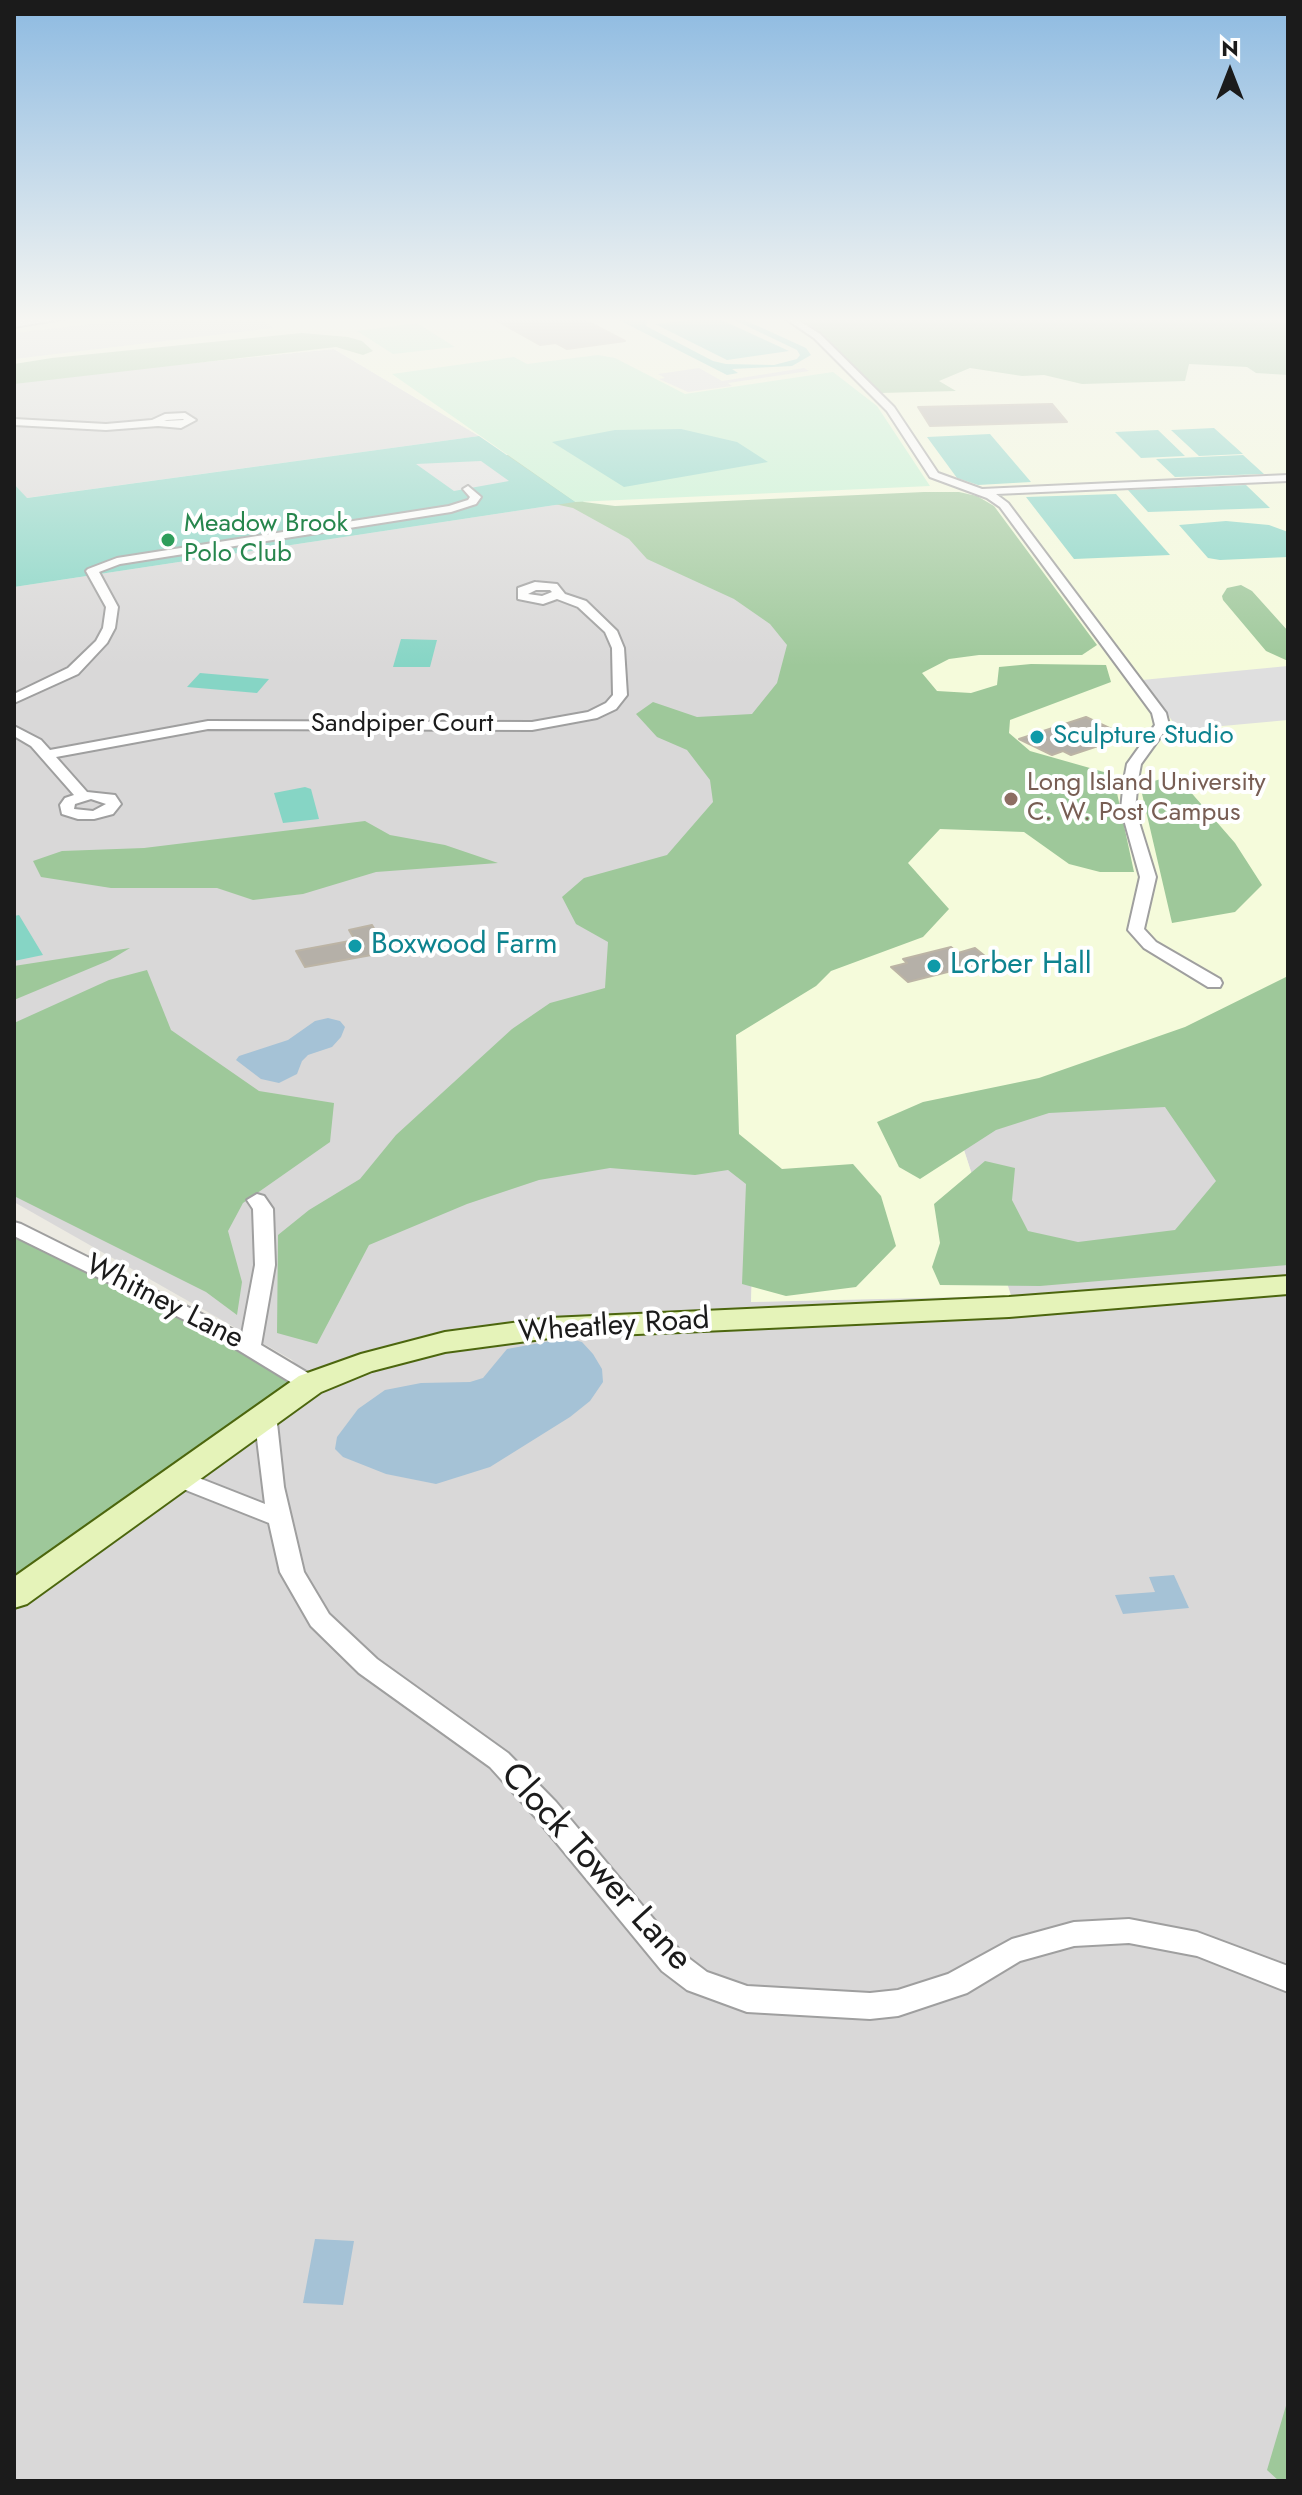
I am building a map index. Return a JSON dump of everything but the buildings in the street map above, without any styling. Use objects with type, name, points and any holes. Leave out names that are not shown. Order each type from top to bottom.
[{"type":"main road","name":"Wheatley Road","points":[[14,1595],[310,1384],[361,1364],[445,1342],[550,1328],[1009,1307],[1288,1285]]},
{"type":"street","points":[[907,433],[934,475],[1004,505],[1159,713],[1162,725],[1134,764],[1131,780],[1128,809],[1148,877],[1136,930],[1150,945],[1214,983]]},
{"type":"street","points":[[978,492],[1288,478]]},
{"type":"street","points":[[14,699],[73,671],[101,643],[109,628],[112,607],[92,571],[117,561],[451,509],[472,502],[476,497],[468,489]]},
{"type":"street","name":"Sandpiper Court","points":[[47,755],[208,725],[532,726],[592,715],[611,706],[620,695],[618,648],[611,631],[601,620],[582,604],[558,595]]},
{"type":"street","points":[[14,730],[47,755],[83,796]]},
{"type":"street","points":[[250,1346],[265,1265],[263,1209],[257,1200]]},
{"type":"street","name":"Whitney Lane","points":[[14,1228],[250,1346],[310,1384]]},
{"type":"street","name":"Clock Tower Lane","points":[[265,1414],[292,1572],[320,1620],[368,1666],[499,1760],[546,1810],[672,1962],[697,1981],[747,1999],[870,2006],[898,2003],[957,1984],[1012,1951],[1074,1934],[1129,1931],[1197,1944],[1288,1979]]},
{"type":"street","points":[[176,1477],[281,1519]]},
{"type":"shaded area","points":[[14,433],[475,433],[479,436],[26,498],[14,484]]},
{"type":"shaded area","name":"Long Island University C. W. Post Campus","points":[[475,433],[1288,433],[1288,1241],[1193,1080],[954,1119],[1011,1296],[751,1302],[756,1160],[533,1147],[835,644],[575,502]]},
{"type":"shaded area","points":[[477,433],[895,433],[930,486],[575,502]]},
{"type":"shaded area","points":[[597,433],[700,433],[737,442],[768,462],[624,487],[552,442]]},
{"type":"shaded area","points":[[1116,433],[1162,433],[1185,456],[1141,458]]},
{"type":"shaded area","points":[[1175,433],[1220,433],[1243,454],[1199,456]]},
{"type":"shaded area","points":[[990,434],[1031,482],[978,485],[957,478],[927,437]]},
{"type":"shaded area","name":"Meadow Brook Polo Club","points":[[479,436],[575,502],[14,587],[14,484],[27,498]]},
{"type":"shaded area","points":[[1243,455],[1264,474],[1175,477],[1156,459]]},
{"type":"shaded area","points":[[481,461],[509,481],[454,491],[416,464]]},
{"type":"shaded area","points":[[1246,485],[1270,508],[1148,512],[1128,490]]},
{"type":"shaded area","points":[[1116,494],[1170,555],[1074,559],[1026,497]]},
{"type":"shaded area","points":[[575,502],[835,644],[756,1160],[751,1302],[1011,1295],[954,1119],[1193,1080],[1288,1241],[1288,2481],[14,2481],[14,1610],[264,1414],[310,1384],[292,1360],[14,1202],[14,587]]},
{"type":"shaded area","points":[[1226,521],[1269,525],[1288,532],[1288,557],[1208,558],[1179,525]]},
{"type":"shaded area","points":[[401,639],[437,640],[430,667],[393,667]]},
{"type":"shaded area","points":[[1288,666],[1288,720],[1179,730],[1142,680]]},
{"type":"shaded area","points":[[200,673],[269,679],[257,693],[187,687]]},
{"type":"shaded area","points":[[305,787],[311,789],[319,819],[283,823],[274,793]]},
{"type":"shaded area","points":[[19,915],[43,955],[14,961],[14,916]]},
{"type":"shaded area","points":[[328,1018],[340,1021],[345,1027],[341,1037],[332,1047],[308,1055],[297,1074],[279,1083],[261,1079],[236,1060],[239,1056],[288,1040],[315,1021]]},
{"type":"shaded area","points":[[567,1338],[582,1342],[593,1354],[602,1369],[603,1382],[590,1401],[570,1417],[490,1467],[436,1484],[386,1474],[343,1457],[335,1449],[337,1437],[358,1409],[385,1390],[421,1383],[470,1382],[483,1378],[507,1349]]},
{"type":"shaded area","points":[[1174,1575],[1189,1608],[1123,1614],[1115,1595],[1155,1592],[1149,1577]]},
{"type":"shaded area","points":[[315,2239],[354,2241],[343,2305],[303,2303]]},
{"type":"green space","points":[[516,453],[584,502],[615,506],[959,492],[977,496],[994,506],[1097,645],[1082,655],[979,655],[949,659],[922,673],[937,691],[971,693],[997,685],[999,667],[1031,664],[1106,665],[1111,682],[1010,720],[1009,733],[1030,751],[1104,772],[1117,793],[1134,872],[1100,872],[1069,864],[1024,832],[940,829],[908,863],[949,909],[923,937],[831,971],[816,986],[736,1035],[739,1134],[782,1169],[853,1164],[881,1196],[896,1246],[856,1287],[786,1296],[742,1284],[746,1184],[728,1170],[695,1175],[610,1168],[539,1180],[467,1204],[369,1245],[317,1344],[277,1333],[278,1235],[309,1210],[360,1179],[396,1135],[512,1029],[550,1003],[605,988],[608,942],[576,924],[562,897],[584,878],[667,855],[713,802],[710,780],[687,750],[657,737],[636,714],[653,702],[697,717],[752,714],[777,683],[787,645],[770,624],[734,599],[647,559],[629,539],[573,508],[541,501],[499,457]]},
{"type":"green space","points":[[1241,585],[1252,591],[1288,631],[1288,661],[1266,651],[1223,600],[1227,588]]},
{"type":"green space","points":[[1168,777],[1188,789],[1235,843],[1262,885],[1235,912],[1172,923],[1140,785]]},
{"type":"green space","points":[[365,821],[390,835],[445,845],[498,863],[376,872],[303,894],[253,900],[217,888],[111,888],[41,877],[33,861],[62,851],[144,848]]},
{"type":"green space","points":[[130,948],[110,960],[14,1000],[14,966]]},
{"type":"green space","points":[[147,970],[171,1030],[259,1091],[334,1103],[330,1142],[243,1203],[228,1231],[242,1282],[237,1315],[206,1292],[14,1196],[14,1023],[109,980]]},
{"type":"green space","points":[[1288,976],[1288,1265],[1040,1286],[940,1285],[932,1267],[940,1243],[934,1204],[985,1161],[1015,1168],[1012,1200],[1028,1231],[1078,1242],[1175,1230],[1216,1181],[1165,1107],[1049,1113],[996,1130],[920,1179],[899,1167],[877,1122],[923,1102],[1039,1078],[1185,1027]]},
{"type":"green space","points":[[14,1228],[310,1384],[14,1595]]},
{"type":"green space","points":[[1288,2399],[1288,2481],[1279,2481],[1267,2470]]},
{"type":"place","name":"Meadow Brook Polo Club","points":[[168,540]]},
{"type":"place","name":"Sculpture Studio","points":[[1037,737]]},
{"type":"place","name":"Long Island University C. W. Post Campus","points":[[1011,799]]},
{"type":"place","name":"Boxwood Farm","points":[[355,946]]},
{"type":"place","name":"Lorber Hall","points":[[934,966]]}]
